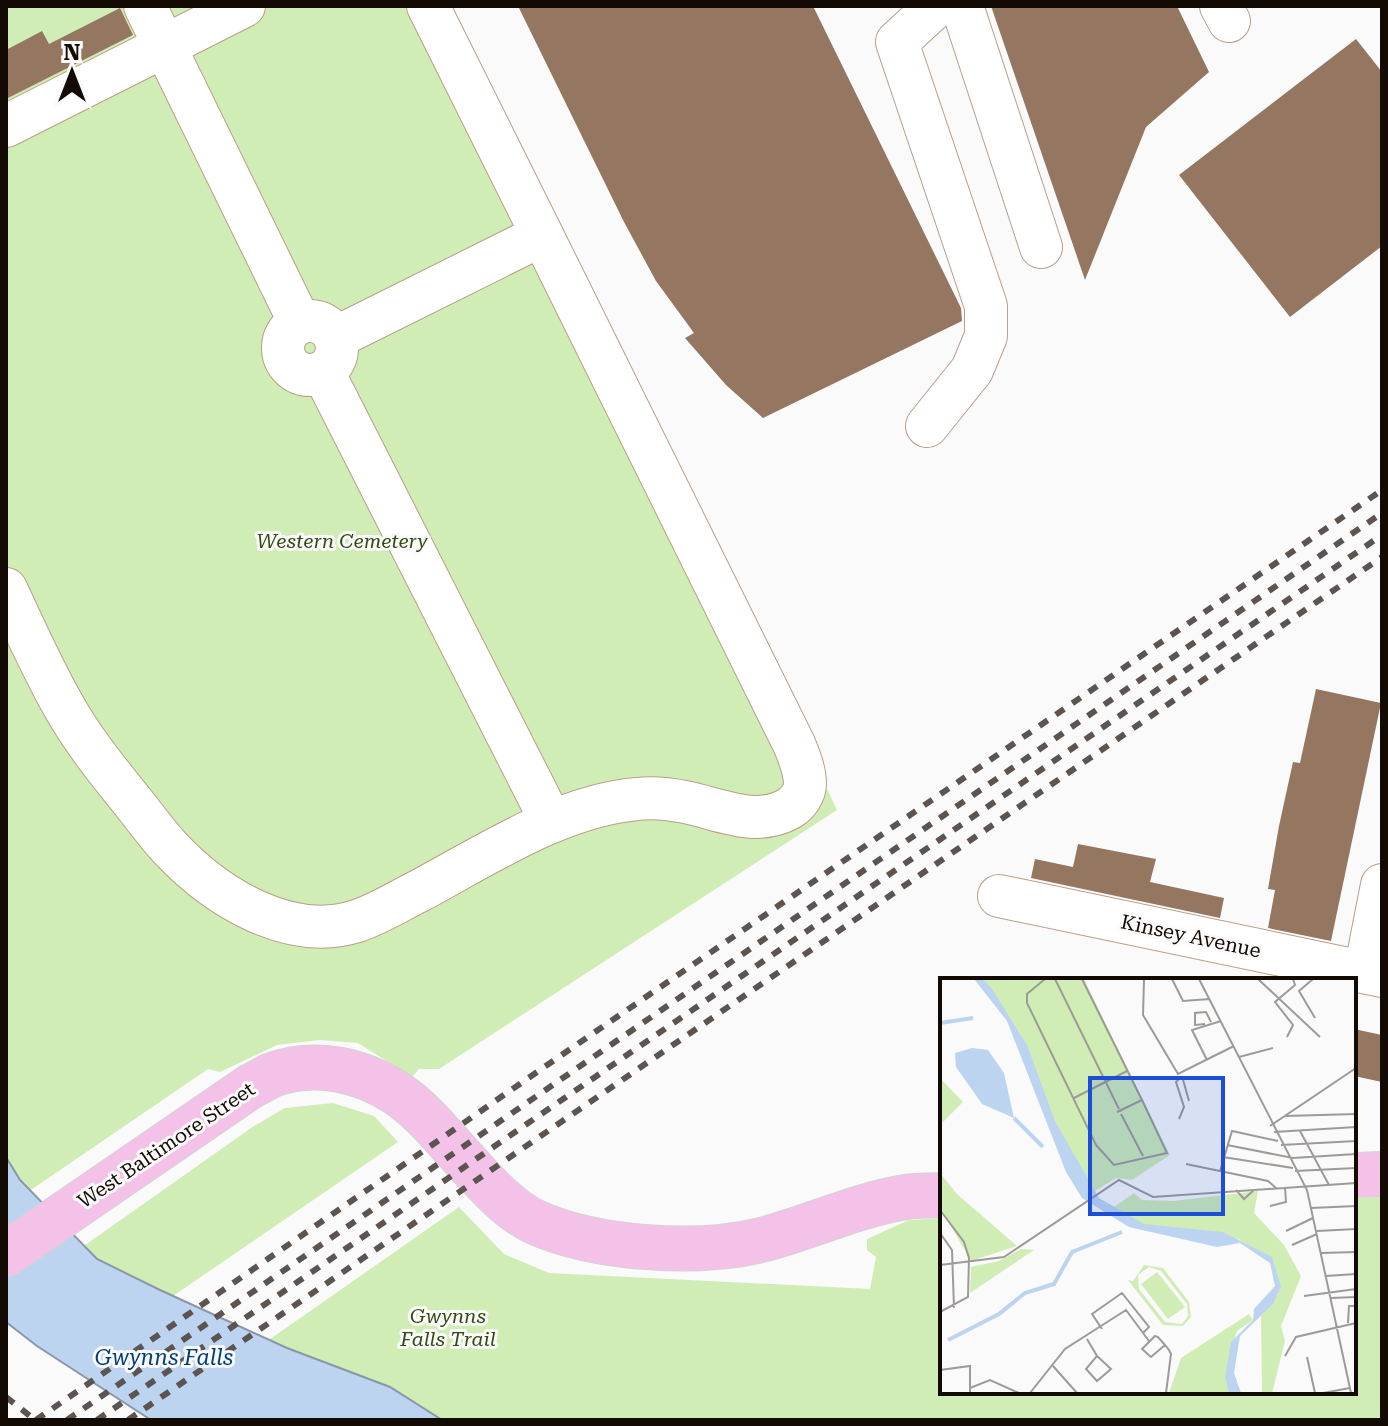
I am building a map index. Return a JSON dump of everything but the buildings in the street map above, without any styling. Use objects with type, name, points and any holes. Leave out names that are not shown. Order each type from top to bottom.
[{"type":"main road","name":"West Baltimore Street","points":[[6,1254],[251,1086],[273,1075],[306,1067],[337,1068],[369,1077],[400,1095],[493,1192],[532,1220],[570,1235],[612,1244],[705,1248],[759,1241],[861,1208],[906,1197],[940,1195]]},
{"type":"main road","points":[[1356,1175],[1382,1174]]},
{"type":"street","points":[[145,6],[319,344],[551,821]]},
{"type":"street","points":[[6,126],[244,6]]},
{"type":"street","points":[[6,589],[62,705],[105,768],[171,849],[215,887],[251,910],[288,924],[321,927],[355,921],[392,905],[551,821],[613,801],[648,798],[684,802],[734,815],[763,818],[780,814],[797,804],[806,788],[804,770],[794,744],[428,6]]},
{"type":"street","points":[[927,426],[972,370],[986,336],[986,306],[897,42],[936,6]]},
{"type":"street","points":[[962,6],[1041,247]]},
{"type":"street","points":[[319,344],[542,235]]},
{"type":"street","points":[[1373,974],[1382,885]]},
{"type":"street","name":"Kinsey Avenue","points":[[999,896],[1373,974]]},
{"type":"green space","name":"Western Cemetery","points":[[6,6],[452,6],[576,259],[837,810],[439,1069],[419,1069],[412,1077],[358,1043],[320,1040],[277,1045],[220,1072],[208,1069],[6,1207]]},
{"type":"green space","points":[[333,1103],[374,1116],[398,1142],[100,1346],[34,1281],[254,1126],[285,1108]]},
{"type":"green space","name":"Gwynns Falls Trail","points":[[1382,1197],[1382,1420],[286,1420],[223,1372],[459,1207],[504,1254],[549,1273],[870,1289],[876,1257],[867,1250],[867,1239],[909,1220],[940,1218],[940,1394],[1356,1394],[1356,1198]]},
{"type":"water","name":"Gwynns Falls","points":[[6,1157],[20,1180],[97,1259],[287,1348],[390,1387],[442,1420],[151,1420],[37,1346],[6,1322]]},
{"type":"railway","points":[[36,1420],[1382,490]]},
{"type":"railway","points":[[67,1420],[1382,513]]},
{"type":"railway","points":[[97,1420],[1382,535]]},
{"type":"railway","points":[[128,1420],[1382,557]]},
{"type":"railway","points":[[6,1397],[35,1420]]}]
